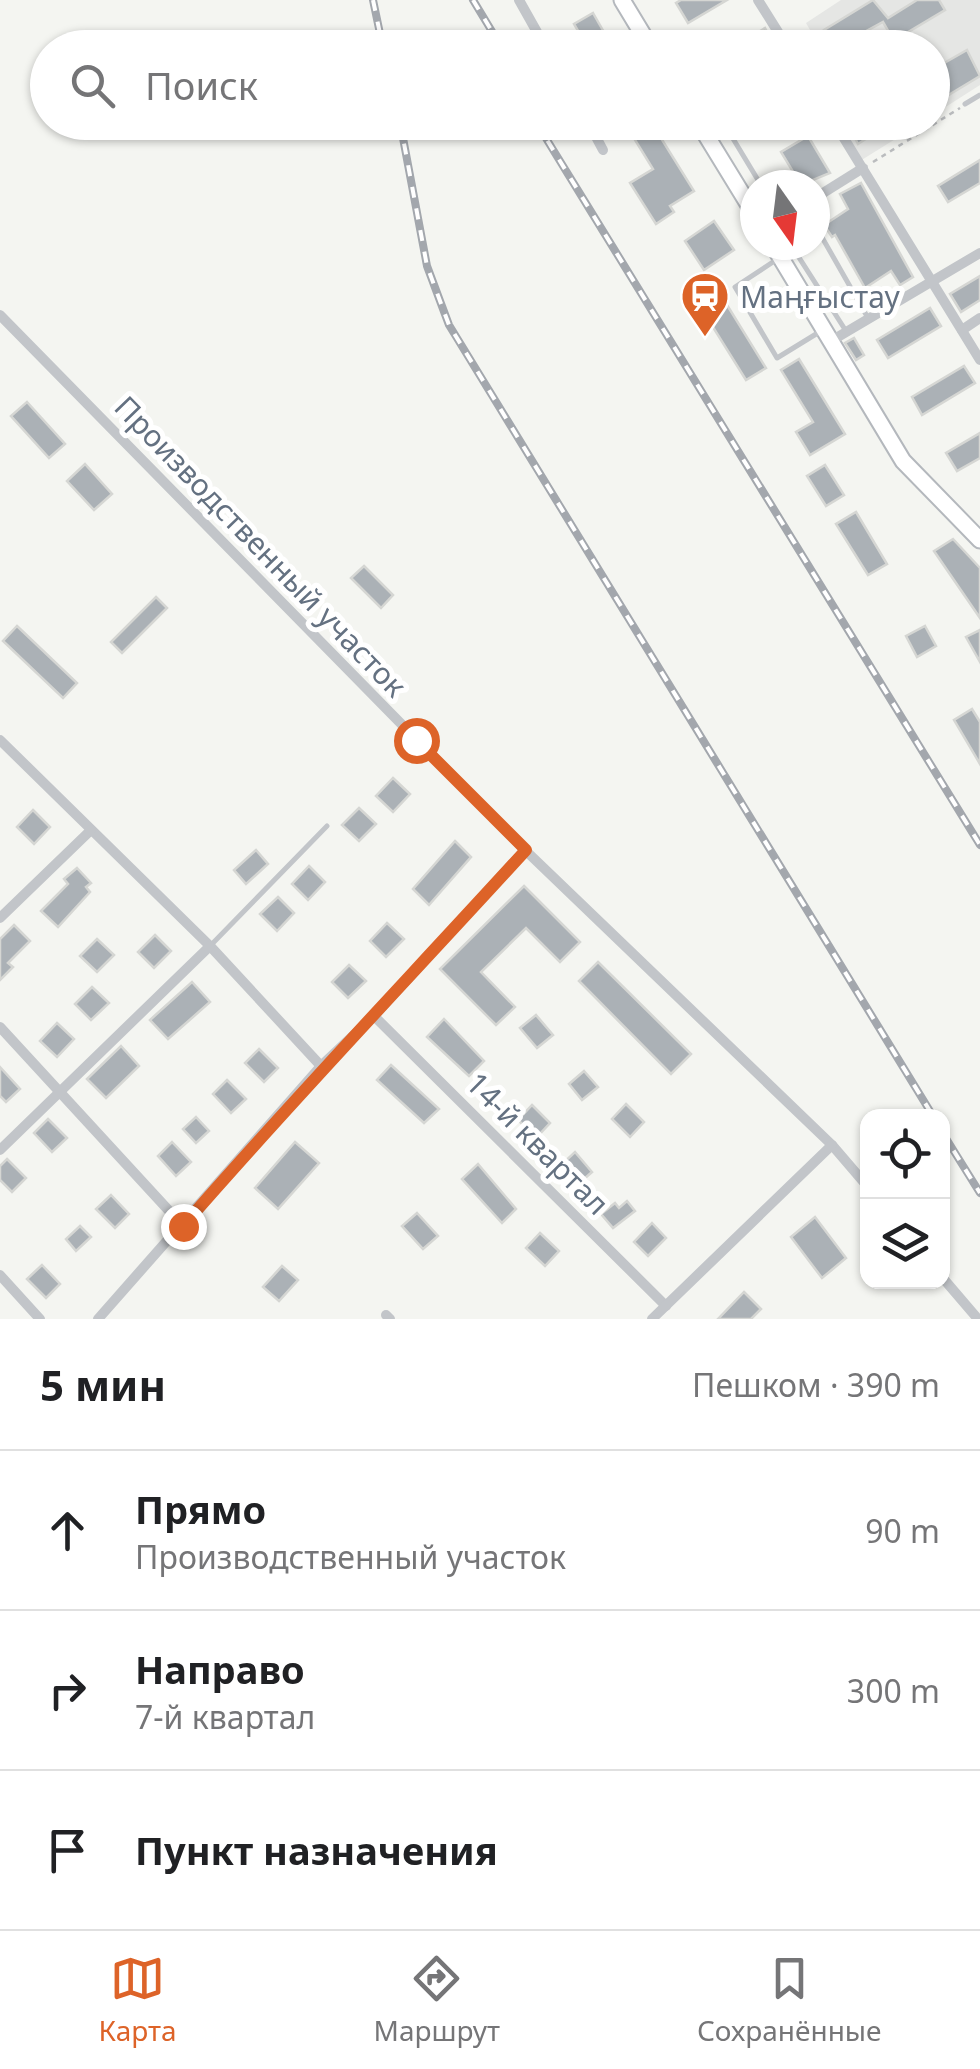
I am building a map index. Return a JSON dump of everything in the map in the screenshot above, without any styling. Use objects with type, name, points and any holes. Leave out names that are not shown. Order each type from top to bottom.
[{"type":"street","points":[[519,0],[536,30]]},
{"type":"street","points":[[622,0],[640,30]]},
{"type":"street","points":[[758,0],[777,30]]},
{"type":"street","points":[[598,140],[603,150]]},
{"type":"street","points":[[709,140],[740,191]]},
{"type":"street","points":[[845,140],[980,360]]},
{"type":"street","points":[[830,189],[863,168]]},
{"type":"street","points":[[827,335],[846,331],[980,253]]},
{"type":"street","points":[[788,260],[827,335],[903,461],[980,540]]},
{"type":"street","name":"Производственный участок","points":[[0,315],[526,850],[832,1145],[860,1178]]},
{"type":"street","points":[[962,330],[980,318]]},
{"type":"street","points":[[1,744],[210,946],[321,1066]]},
{"type":"street","points":[[0,918],[91,830]]},
{"type":"street","points":[[98,1319],[321,1066],[374,1016],[526,850]]},
{"type":"street","points":[[0,1150],[210,946]]},
{"type":"street","name":"14-й квартал","points":[[374,1016],[666,1306]]},
{"type":"street","points":[[0,1028],[183,1226]]},
{"type":"street","points":[[652,1319],[832,1145]]},
{"type":"street","points":[[0,1275],[40,1319]]},
{"type":"street","points":[[950,1286],[978,1319]]},
{"type":"lane","points":[[965,104],[980,95]]},
{"type":"lane","points":[[733,140],[752,170]]},
{"type":"lane","points":[[830,251],[868,318]]},
{"type":"lane","points":[[769,260],[735,288],[778,358],[827,335]]},
{"type":"lane","points":[[791,260],[846,331]]},
{"type":"lane","points":[[210,946],[327,826]]},
{"type":"path","points":[[950,113],[965,104]]},
{"type":"path","points":[[863,168],[908,140]]},
{"type":"shaded area","points":[[841,0],[980,0],[980,85],[950,104],[950,30],[810,30],[806,23]]},
{"type":"shaded area","points":[[847,140],[894,140],[860,161]]},
{"type":"building","points":[[727,0],[688,23],[676,3]]},
{"type":"building","points":[[873,0],[888,18],[917,0],[939,0],[945,10],[912,30],[888,30],[883,22],[868,30],[824,30]]},
{"type":"building","points":[[593,13],[603,30],[578,30],[574,24]]},
{"type":"building","points":[[967,50],[980,76],[950,94],[950,60]]},
{"type":"building","points":[[635,140],[662,140],[694,191],[670,206],[674,212],[656,224],[630,183],[653,169]]},
{"type":"building","points":[[801,140],[810,140],[828,170],[792,170],[781,152]]},
{"type":"building","points":[[980,160],[980,183],[948,202],[938,186]]},
{"type":"building","points":[[861,183],[913,277],[900,285],[891,271],[865,288],[835,235],[830,234],[830,221],[848,209],[840,194]]},
{"type":"building","points":[[714,221],[734,250],[704,270],[685,241]]},
{"type":"building","points":[[980,276],[980,300],[961,312],[950,294]]},
{"type":"building","points":[[711,279],[766,368],[746,380],[691,292]]},
{"type":"building","points":[[930,308],[941,326],[888,358],[877,340]]},
{"type":"building","points":[[854,338],[864,355],[856,360],[845,343]]},
{"type":"building","points":[[799,359],[845,434],[810,455],[796,432],[813,422],[781,370]]},
{"type":"building","points":[[964,366],[975,383],[922,415],[912,397]]},
{"type":"building","points":[[27,402],[65,444],[49,458],[11,416]]},
{"type":"building","points":[[980,433],[980,458],[957,471],[946,453]]},
{"type":"building","points":[[85,464],[112,494],[94,510],[67,481]]},
{"type":"building","points":[[825,465],[844,495],[826,506],[807,476]]},
{"type":"building","points":[[856,512],[887,564],[868,575],[836,524]]},
{"type":"building","points":[[953,539],[980,568],[980,618],[934,551]]},
{"type":"building","points":[[364,566],[393,595],[381,608],[351,578]]},
{"type":"building","points":[[156,597],[167,608],[122,653],[111,642]]},
{"type":"building","points":[[17,626],[77,683],[63,698],[3,641]]},
{"type":"building","points":[[925,626],[936,646],[917,657],[906,636]]},
{"type":"building","points":[[980,630],[980,662],[966,637]]},
{"type":"building","points":[[972,709],[980,722],[980,764],[954,720]]},
{"type":"building","points":[[393,778],[410,794],[393,812],[376,796]]},
{"type":"building","points":[[359,808],[376,824],[359,841],[342,825]]},
{"type":"building","points":[[33,810],[50,827],[34,844],[17,827]]},
{"type":"building","points":[[455,841],[471,857],[429,905],[413,889]]},
{"type":"building","points":[[256,850],[268,864],[246,884],[234,870]]},
{"type":"building","points":[[309,866],[325,882],[308,900],[292,884]]},
{"type":"building","points":[[77,868],[91,883],[86,887],[90,892],[58,927],[41,911],[68,884],[64,879]]},
{"type":"building","points":[[524,886],[580,942],[560,962],[526,928],[481,972],[515,1007],[496,1025],[440,969]]},
{"type":"building","points":[[278,897],[294,913],[277,931],[260,914]]},
{"type":"building","points":[[387,923],[404,939],[386,957],[370,941]]},
{"type":"building","points":[[14,925],[30,941],[8,963],[13,967],[0,980],[0,939]]},
{"type":"building","points":[[155,935],[171,951],[154,968],[138,952]]},
{"type":"building","points":[[97,939],[114,955],[97,972],[80,956]]},
{"type":"building","points":[[598,962],[691,1054],[671,1074],[579,981]]},
{"type":"building","points":[[349,965],[366,981],[348,998],[332,982]]},
{"type":"building","points":[[192,982],[210,1002],[168,1039],[150,1020]]},
{"type":"building","points":[[92,987],[109,1003],[91,1020],[75,1004]]},
{"type":"building","points":[[536,1015],[553,1035],[537,1048],[520,1028]]},
{"type":"building","points":[[444,1019],[484,1061],[469,1076],[427,1037]]},
{"type":"building","points":[[57,1023],[74,1039],[57,1057],[40,1041]]},
{"type":"building","points":[[121,1046],[139,1066],[106,1098],[87,1079]]},
{"type":"building","points":[[259,1049],[278,1068],[264,1082],[245,1063]]},
{"type":"building","points":[[391,1065],[439,1109],[424,1123],[377,1080]]},
{"type":"building","points":[[0,1067],[20,1089],[6,1102],[0,1096]]},
{"type":"building","points":[[584,1071],[598,1087],[582,1100],[569,1084]]},
{"type":"building","points":[[227,1080],[246,1099],[231,1113],[213,1094]]},
{"type":"building","points":[[626,1104],[644,1122],[630,1137],[612,1119]]},
{"type":"building","points":[[532,1105],[550,1123],[536,1138],[518,1120]]},
{"type":"building","points":[[196,1117],[209,1131],[196,1143],[183,1129]]},
{"type":"building","points":[[48,1119],[67,1138],[52,1152],[34,1133]]},
{"type":"building","points":[[172,1142],[191,1162],[176,1176],[158,1156]]},
{"type":"building","points":[[295,1142],[319,1163],[278,1209],[255,1188]]},
{"type":"building","points":[[575,1152],[592,1172],[577,1185],[560,1166]]},
{"type":"building","points":[[7,1159],[26,1178],[12,1192],[0,1180],[0,1166]]},
{"type":"building","points":[[478,1164],[516,1209],[502,1223],[462,1179]]},
{"type":"building","points":[[111,1195],[129,1214],[115,1228],[96,1209]]},
{"type":"building","points":[[627,1201],[635,1211],[613,1228],[601,1214],[615,1203],[619,1208]]},
{"type":"building","points":[[417,1213],[438,1236],[423,1249],[402,1226]]},
{"type":"building","points":[[815,1217],[846,1258],[822,1278],[791,1237]]},
{"type":"building","points":[[652,1223],[666,1238],[648,1256],[634,1242]]},
{"type":"building","points":[[80,1226],[91,1237],[76,1251],[66,1239]]},
{"type":"building","points":[[540,1233],[559,1251],[545,1266],[526,1248]]},
{"type":"building","points":[[42,1265],[60,1284],[46,1298],[27,1279]]},
{"type":"building","points":[[282,1266],[298,1280],[279,1301],[263,1287]]},
{"type":"building","points":[[744,1292],[761,1309],[751,1319],[718,1319]]},
{"type":"railway","points":[[373,0],[379,30]]},
{"type":"railway","points":[[473,0],[491,30]]},
{"type":"railway","points":[[403,140],[427,266],[449,325],[929,1109]]},
{"type":"railway","points":[[547,140],[980,845]]},
{"type":"railway","points":[[950,1145],[980,1193]]},
{"type":"place","name":"Маңғыстау","points":[[705,338]]},
{"type":"route","points":[[183,1226],[321,1066],[374,1016],[526,850],[416,740]]}]
